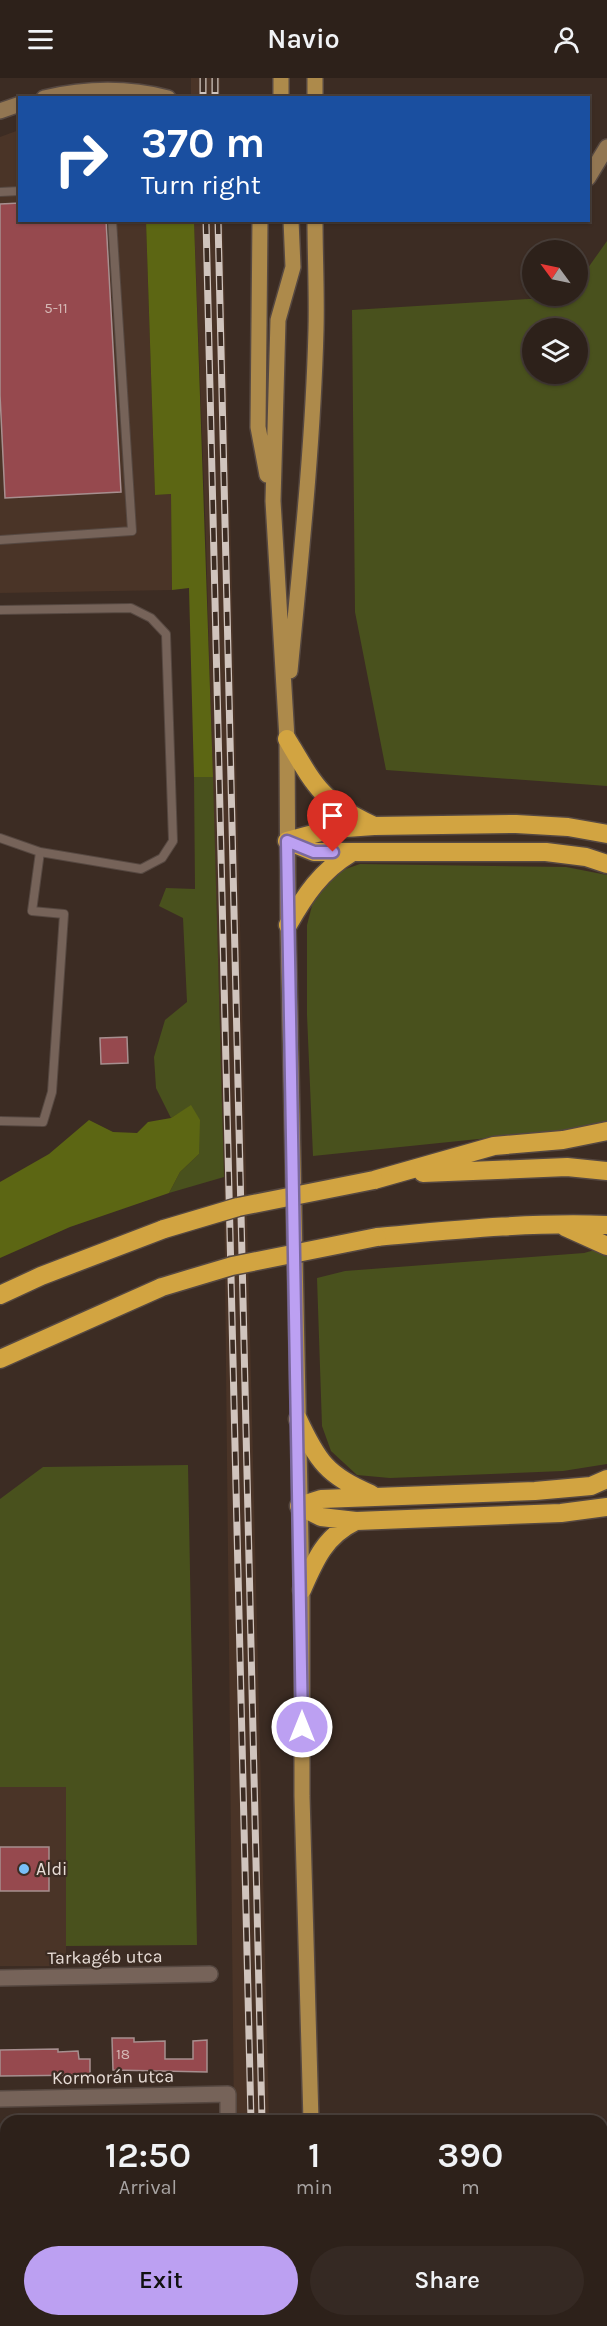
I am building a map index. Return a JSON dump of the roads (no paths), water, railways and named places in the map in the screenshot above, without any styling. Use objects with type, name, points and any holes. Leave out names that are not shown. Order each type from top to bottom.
[{"type":"highway","points":[[287,739],[325,797],[341,810],[374,826]]},
{"type":"highway","points":[[287,841],[332,829],[374,826],[516,824],[568,827],[607,834]]},
{"type":"highway","points":[[287,841],[314,852],[546,852],[586,857],[607,864]]},
{"type":"highway","points":[[288,926],[305,894],[322,873],[351,853]]},
{"type":"highway","points":[[374,1180],[494,1146],[563,1140],[607,1131]]},
{"type":"highway","points":[[0,1295],[41,1276],[164,1229],[238,1207],[374,1180],[426,1173],[567,1167],[607,1171]]},
{"type":"highway","points":[[558,1223],[607,1246]]},
{"type":"highway","points":[[0,1359],[162,1287],[232,1266],[377,1237],[558,1223],[607,1225]]},
{"type":"highway","points":[[297,1419],[312,1449],[329,1472],[350,1485],[378,1497]]},
{"type":"highway","points":[[299,1506],[321,1499],[536,1491],[591,1486],[607,1479]]},
{"type":"highway","points":[[299,1506],[321,1517],[356,1521],[561,1513],[607,1507]]},
{"type":"highway","points":[[302,1590],[325,1546],[338,1530],[356,1521]]},
{"type":"main road","points":[[281,78],[281,96]]},
{"type":"main road","points":[[315,78],[315,96]]},
{"type":"main road","points":[[55,96],[95,89],[123,89],[158,96]]},
{"type":"main road","points":[[0,111],[18,105]]},
{"type":"main road","points":[[590,175],[607,147]]},
{"type":"main road","points":[[260,222],[258,427],[273,501]]},
{"type":"main road","points":[[291,222],[293,267],[278,320],[273,501],[287,739],[288,926],[302,1590],[302,1796],[311,2115]]},
{"type":"main road","points":[[285,718],[308,495],[316,328],[315,222]]},
{"type":"street","name":"Tarkagéb utca","points":[[0,1978],[210,1974]]},
{"type":"street","name":"Kormorán utca","points":[[0,2099],[228,2094],[228,2115]]},
{"type":"lane","points":[[0,192],[18,191]]},
{"type":"lane","points":[[0,540],[132,531],[112,222]]},
{"type":"lane","points":[[0,610],[131,608],[151,618],[166,634],[173,841],[162,858],[141,869],[40,852],[0,838]]},
{"type":"lane","points":[[0,1121],[43,1122],[52,1092],[64,914],[32,911],[40,852]]},
{"type":"railway","points":[[203,78],[203,96]]},
{"type":"railway","points":[[215,78],[215,96]]},
{"type":"railway","points":[[206,222],[251,2115]]},
{"type":"railway","points":[[218,222],[262,2115]]},
{"type":"place","name":"Aldi","points":[[24,1869]]}]
